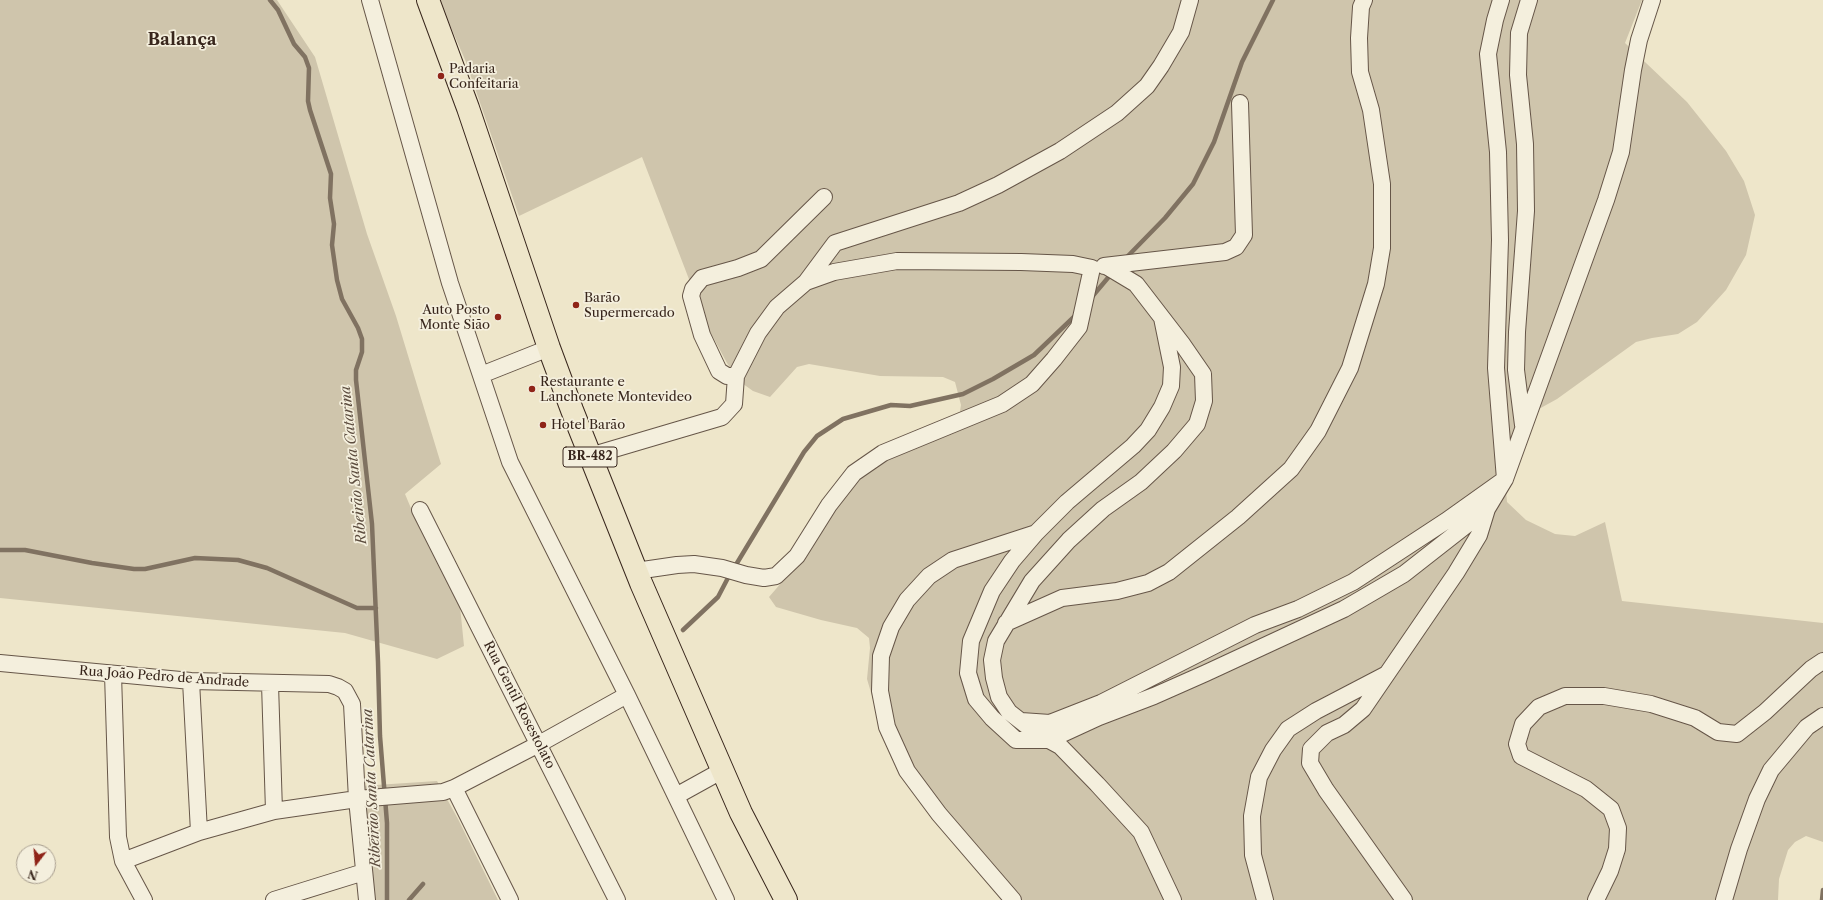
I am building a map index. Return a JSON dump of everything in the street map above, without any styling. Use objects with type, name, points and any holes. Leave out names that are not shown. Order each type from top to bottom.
[{"type":"highway","name":"BR-482","points":[[428,0],[468,108],[549,348],[590,456],[636,571],[744,820],[786,900]]},
{"type":"street","points":[[370,0],[450,283],[510,462],[627,695],[726,900]]},
{"type":"street","points":[[590,456],[722,417],[734,404],[736,376],[758,333],[773,312],[806,282],[835,243],[959,203],[998,185],[1060,151],[1117,113],[1147,86],[1161,66],[1181,32],[1190,0]]},
{"type":"street","points":[[1006,623],[1062,598],[1117,591],[1148,583],[1169,572],[1238,518],[1291,468],[1318,431],[1350,368],[1376,284],[1382,248],[1382,184],[1371,110],[1360,72],[1359,38],[1361,7],[1364,0]]},
{"type":"street","points":[[1501,0],[1488,54],[1498,152],[1500,240],[1496,368],[1505,479]]},
{"type":"street","points":[[1523,428],[1516,370],[1517,332],[1526,211],[1525,144],[1518,75],[1519,33],[1528,0]]},
{"type":"street","points":[[1404,900],[1326,790],[1310,763],[1311,749],[1327,733],[1344,725],[1363,709],[1456,573],[1479,535],[1487,509],[1505,479],[1606,200],[1621,152],[1629,107],[1632,70],[1639,40],[1652,0]]},
{"type":"street","points":[[806,282],[834,272],[897,261],[1021,262],[1073,264],[1099,267],[1225,252],[1236,247],[1244,235],[1240,103]]},
{"type":"street","points":[[736,376],[727,376],[719,371],[702,334],[691,296],[693,289],[702,278],[738,268],[761,259],[824,197]]},
{"type":"street","points":[[1099,267],[1136,284],[1183,345],[1203,374],[1204,401],[1197,424],[1174,451],[1142,482],[1103,509],[1069,540],[1032,581],[996,642],[992,660],[994,678],[999,697],[1009,712],[1060,746],[1141,832],[1173,900]]},
{"type":"street","points":[[636,571],[694,564],[722,568],[746,575],[764,578],[776,576],[796,556],[829,505],[854,473],[883,453],[1002,404],[1032,384],[1079,327],[1099,267]]},
{"type":"street","points":[[1162,318],[1172,367],[1172,386],[1162,407],[1148,430],[1133,446],[1067,502],[1036,533],[1012,561],[992,591],[971,641],[968,673],[976,699],[992,718],[1016,740],[1049,740],[1099,716],[1154,696],[1206,673],[1344,609],[1404,574],[1487,509]]},
{"type":"street","points":[[481,375],[549,348]]},
{"type":"street","points":[[1021,721],[1050,723],[1101,703],[1255,625],[1298,609],[1353,582],[1446,522],[1505,479]]},
{"type":"street","name":"Rua Gentil Rosestolato","points":[[420,510],[617,900]]},
{"type":"street","points":[[1013,900],[939,814],[908,771],[887,727],[880,691],[881,656],[891,626],[907,600],[929,576],[953,560],[1036,533]]},
{"type":"street","points":[[1596,900],[1610,871],[1617,849],[1618,828],[1611,809],[1586,789],[1521,756],[1517,744],[1523,724],[1539,707],[1564,696],[1604,696],[1651,704],[1695,718],[1718,732],[1737,734],[1765,712],[1811,669],[1823,661]]},
{"type":"street","name":"Rua João Pedro de Andrade","points":[[0,663],[191,681],[270,684],[329,684],[338,687],[346,691],[352,704],[357,799]]},
{"type":"street","points":[[113,674],[118,837],[123,861],[144,900]]},
{"type":"street","points":[[1265,900],[1253,855],[1252,816],[1259,777],[1273,750],[1288,729],[1316,711],[1386,674]]},
{"type":"street","points":[[191,681],[199,832]]},
{"type":"street","points":[[270,684],[274,811]]},
{"type":"street","points":[[123,861],[199,832],[274,811],[395,794],[442,792],[454,788],[539,744],[627,695]]},
{"type":"street","points":[[1724,900],[1756,799],[1771,770],[1807,727],[1823,716]]},
{"type":"street","points":[[676,796],[722,770]]},
{"type":"street","points":[[454,788],[510,900]]},
{"type":"street","points":[[357,799],[367,900]]},
{"type":"street","points":[[274,900],[364,872]]},
{"type":"shaded area","points":[[0,0],[277,0],[315,57],[367,234],[396,316],[441,464],[405,494],[413,513],[459,596],[464,646],[437,659],[345,633],[0,598]]},
{"type":"shaded area","points":[[439,0],[1642,0],[1625,43],[1687,102],[1726,151],[1744,181],[1755,215],[1746,255],[1726,290],[1697,322],[1678,334],[1636,342],[1557,399],[1517,421],[1504,469],[1507,502],[1526,520],[1555,534],[1575,536],[1605,522],[1622,601],[1823,623],[1823,842],[1806,836],[1795,842],[1788,850],[1779,879],[1778,900],[1021,900],[944,824],[882,730],[867,679],[870,648],[869,638],[857,628],[821,620],[776,607],[769,597],[795,567],[848,488],[884,458],[959,417],[961,405],[955,382],[943,377],[880,376],[809,364],[797,367],[770,397],[753,391],[739,381],[727,363],[707,326],[642,157],[519,216],[466,62]]},
{"type":"shaded area","points":[[437,781],[458,819],[498,900],[370,900],[361,786]]},
{"type":"waterway","name":"Ribeirão Santa Catarina","points":[[270,0],[278,10],[294,44],[305,57],[309,68],[308,101],[331,174],[330,198],[334,224],[332,245],[337,280],[342,299],[358,328],[362,339],[362,352],[356,370],[356,380],[372,524],[380,736],[387,823],[387,900]]},
{"type":"waterway","points":[[1125,259],[1165,218],[1193,184],[1214,142],[1242,62],[1273,0]]},
{"type":"waterway","points":[[1091,298],[1112,273]]},
{"type":"waterway","points":[[734,568],[804,452],[817,436],[843,419],[891,405],[910,406],[963,394],[993,379],[1034,355],[1077,314]]},
{"type":"waterway","points":[[0,550],[25,550],[92,563],[134,569],[145,569],[195,558],[238,560],[267,568],[357,608],[376,608]]},
{"type":"waterway","points":[[683,630],[718,597],[730,574]]},
{"type":"waterway","points":[[409,900],[423,884]]},
{"type":"waterway","points":[[1822,900],[1823,890]]},
{"type":"place","name":"Padaria Confeitaria","points":[[441,76]]},
{"type":"place","name":"Barão Supermercado","points":[[576,305]]},
{"type":"place","name":"Auto Posto Monte Sião","points":[[498,317]]},
{"type":"place","name":"Restaurante e Lanchonete Montevideo","points":[[532,389]]},
{"type":"place","name":"Hotel Barão","points":[[543,425]]},
{"type":"district","name":"Balança","points":[[182,40]]}]
